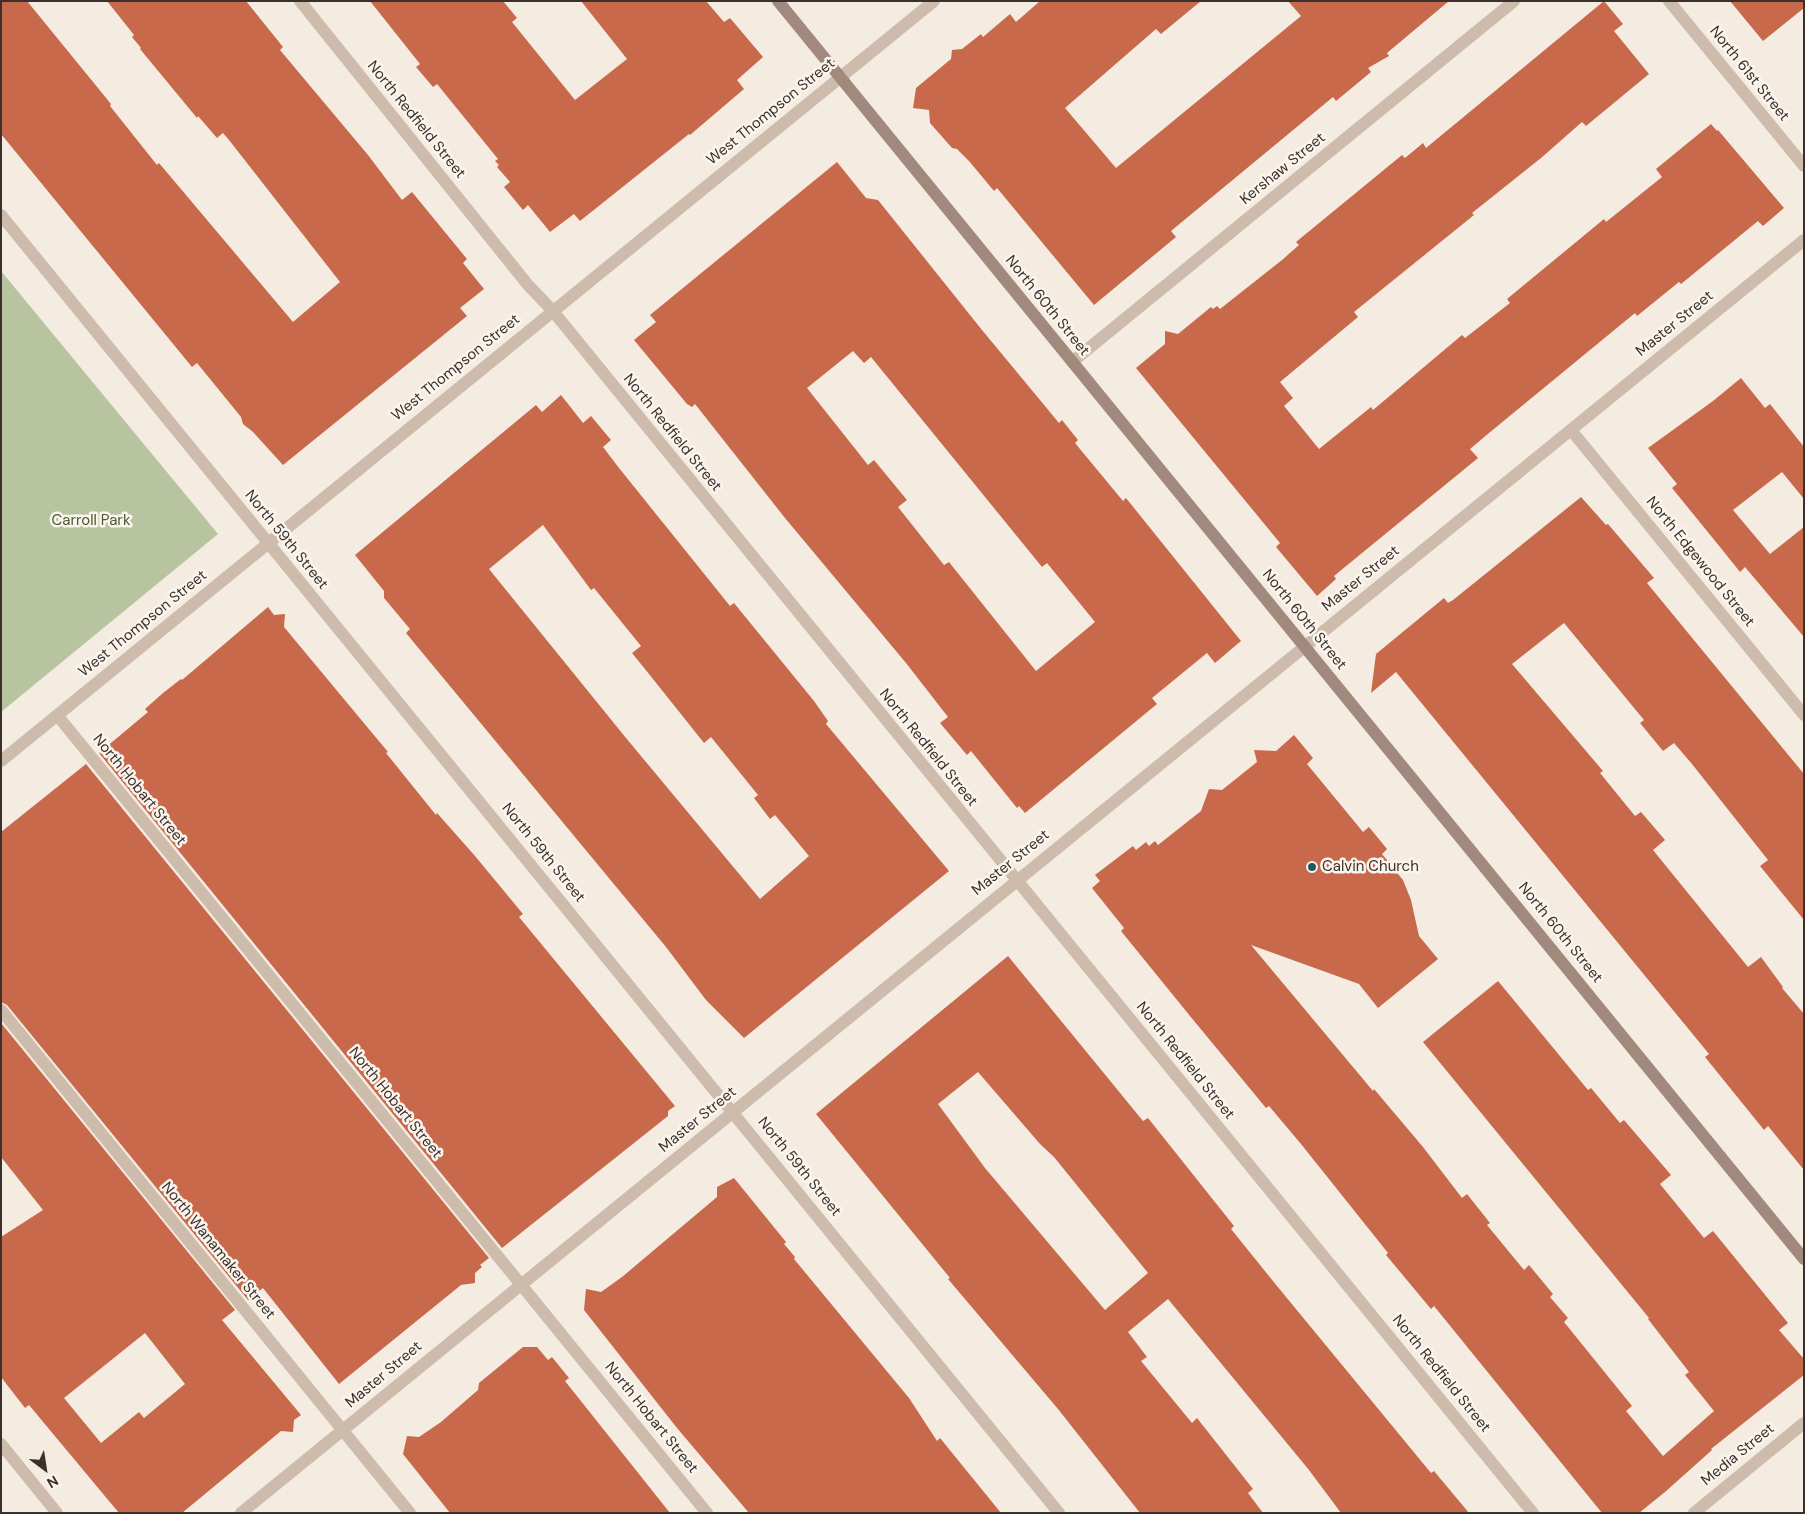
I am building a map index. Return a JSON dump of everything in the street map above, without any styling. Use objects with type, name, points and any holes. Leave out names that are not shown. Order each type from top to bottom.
[{"type":"street","name":"North Redfield Street","points":[[300,1],[528,286],[552,310],[1533,1513]]},
{"type":"street","name":"North 60th Street","points":[[778,1],[1804,1259]]},
{"type":"street","name":"West Thompson Street","points":[[1,761],[552,310],[934,1]]},
{"type":"street","name":"Kershaw Street","points":[[1072,362],[1514,1]]},
{"type":"street","name":"North 61st Street","points":[[1670,1],[1804,166]]},
{"type":"street","name":"North 59th Street","points":[[1,215],[1059,1513]]},
{"type":"street","name":"Master Street","points":[[241,1513],[1804,240]]},
{"type":"street","name":"North Edgewood Street","points":[[1571,430],[1804,715]]},
{"type":"street","name":"North Hobart Street","points":[[57,715],[707,1513]]},
{"type":"street","name":"North Wanamaker Street","points":[[1,1010],[410,1513]]},
{"type":"street","name":"Media Street","points":[[1694,1513],[1804,1423]]},
{"type":"street","points":[[1,1444],[57,1513]]},
{"type":"green space","name":"Carroll Park","points":[[1,271],[218,534],[1,712]]},
{"type":"building","points":[[1,1],[27,1],[111,104],[110,106],[157,165],[159,163],[293,322],[340,282],[223,133],[217,138],[198,116],[197,118],[140,49],[132,37],[134,35],[107,1],[246,1],[283,47],[280,50],[368,155],[402,200],[412,192],[467,259],[463,263],[484,289],[460,308],[467,316],[283,465],[253,432],[243,424],[241,417],[197,363],[192,367],[1,134]]},
{"type":"building","points":[[370,1],[503,1],[517,18],[512,22],[575,100],[627,59],[581,1],[706,1],[724,22],[730,18],[763,57],[737,80],[744,89],[690,135],[580,221],[574,214],[550,232],[528,205],[523,210],[504,187],[510,182],[497,167],[499,165],[495,161],[498,159],[437,84],[433,87],[416,67],[420,64]]},
{"type":"building","points":[[1040,1],[1201,1],[1161,34],[1156,29],[1065,108],[1116,168],[1301,16],[1288,1],[1449,1],[1387,53],[1389,56],[1368,68],[1371,72],[1336,101],[1333,97],[1171,231],[1176,237],[1094,305],[997,188],[994,191],[969,161],[957,149],[952,148],[930,123],[929,110],[913,108],[916,88],[951,59],[952,50],[962,49],[981,34],[983,37],[1010,14],[1016,22]]},
{"type":"building","points":[[1604,1],[1623,24],[1614,31],[1649,74],[1586,126],[1582,122],[1541,158],[1472,213],[1474,215],[1354,312],[1358,317],[1280,382],[1293,398],[1284,406],[1319,449],[1371,407],[1373,410],[1462,335],[1465,338],[1510,303],[1507,299],[1604,219],[1606,222],[1662,177],[1656,169],[1711,124],[1784,208],[1763,226],[1758,221],[1681,284],[1679,282],[1637,316],[1635,313],[1489,433],[1470,449],[1478,458],[1334,576],[1336,579],[1317,596],[1276,547],[1280,543],[1136,368],[1165,344],[1165,331],[1178,334],[1211,307],[1213,309],[1217,306],[1220,309],[1282,260],[1299,245],[1296,242],[1402,155],[1405,158],[1423,143],[1426,148]]},
{"type":"building","points":[[1730,1],[1804,1],[1804,8],[1763,41]]},
{"type":"building","points":[[837,162],[866,198],[878,200],[1059,423],[1062,420],[1078,440],[1075,443],[1123,501],[1126,498],[1241,641],[1215,663],[1207,653],[1152,698],[1157,704],[1025,813],[1019,806],[1017,808],[971,751],[967,755],[940,723],[948,717],[906,663],[785,518],[695,404],[692,407],[687,404],[634,340],[656,322],[650,315]],"holes":[[[853,351],[864,363],[871,357],[1042,567],[1047,563],[1095,622],[1036,671],[949,562],[944,565],[898,507],[907,500],[874,460],[868,465],[807,388]]]},
{"type":"building","points":[[1741,378],[1765,408],[1770,404],[1804,447],[1804,499],[1782,472],[1733,510],[1770,554],[1804,527],[1804,637],[1745,567],[1740,572],[1672,488],[1677,484],[1648,448],[1713,401]]},
{"type":"building","points":[[561,395],[583,423],[591,416],[611,440],[603,447],[619,468],[730,606],[734,603],[814,701],[828,721],[826,724],[949,871],[744,1038],[706,1000],[666,947],[406,633],[410,629],[384,598],[384,591],[355,555],[536,405],[542,412]],"holes":[[[543,525],[591,590],[594,588],[641,646],[632,653],[704,743],[711,737],[758,795],[754,798],[770,819],[775,815],[809,856],[760,899],[489,569]]]},
{"type":"building","points":[[1581,497],[1606,525],[1608,524],[1654,578],[1647,583],[1804,774],[1804,920],[1760,866],[1768,860],[1692,764],[1674,743],[1663,751],[1640,723],[1644,720],[1564,623],[1512,664],[1603,771],[1600,773],[1635,816],[1641,812],[1665,840],[1653,850],[1748,967],[1761,957],[1782,988],[1804,1014],[1804,1170],[1768,1126],[1764,1130],[1705,1057],[1709,1054],[1396,672],[1371,693],[1376,654],[1444,598],[1448,603],[1453,600]]},
{"type":"building","points":[[268,607],[274,615],[285,614],[284,627],[388,752],[386,753],[436,815],[437,813],[523,914],[519,917],[675,1106],[668,1111],[668,1116],[502,1248],[99,753],[148,712],[145,709],[163,693],[182,680]]},
{"type":"building","points":[[1294,735],[1313,758],[1307,764],[1363,832],[1369,827],[1387,849],[1382,854],[1403,880],[1411,900],[1419,936],[1438,959],[1378,1008],[1359,984],[1251,945],[1373,1091],[1374,1089],[1423,1147],[1462,1198],[1467,1194],[1490,1223],[1487,1225],[1524,1270],[1529,1265],[1553,1294],[1550,1297],[1568,1318],[1564,1322],[1632,1406],[1626,1411],[1663,1456],[1714,1411],[1685,1375],[1689,1372],[1649,1318],[1423,1042],[1498,981],[1588,1090],[1591,1088],[1620,1123],[1624,1120],[1671,1175],[1660,1184],[1704,1238],[1713,1231],[1788,1323],[1779,1330],[1804,1359],[1804,1375],[1711,1449],[1665,1492],[1639,1513],[1602,1513],[1434,1306],[1431,1309],[1386,1255],[1388,1253],[1301,1144],[1269,1106],[1266,1108],[1190,1016],[1121,931],[1124,928],[1092,888],[1100,881],[1095,875],[1133,846],[1136,850],[1146,842],[1149,846],[1155,841],[1158,845],[1201,811],[1209,789],[1222,790],[1257,762],[1254,750],[1276,751]]},
{"type":"building","points":[[86,764],[489,1258],[480,1265],[482,1267],[475,1273],[475,1283],[461,1285],[339,1384],[263,1288],[248,1300],[7,1005],[1,1002],[1,832]]},
{"type":"building","points":[[1008,956],[1143,1121],[1148,1118],[1234,1226],[1231,1229],[1277,1286],[1431,1473],[1434,1471],[1469,1513],[1341,1513],[1309,1470],[1168,1299],[1128,1332],[1147,1357],[1141,1361],[1192,1423],[1197,1418],[1253,1489],[1248,1493],[1263,1513],[1140,1513],[1058,1409],[948,1279],[950,1278],[816,1114]],"holes":[[[978,1072],[1040,1144],[1054,1157],[1148,1273],[1105,1310],[985,1168],[938,1104]]]},
{"type":"building","points":[[1,1023],[235,1310],[222,1320],[301,1415],[294,1420],[293,1432],[281,1431],[182,1513],[119,1513],[29,1405],[25,1408],[1,1377],[1,1237],[43,1210],[1,1157]],"holes":[[[145,1333],[185,1384],[144,1418],[139,1412],[101,1443],[64,1398]]]},
{"type":"building","points":[[734,1178],[786,1242],[784,1244],[795,1257],[794,1259],[909,1398],[937,1441],[940,1438],[1001,1513],[749,1513],[677,1428],[584,1310],[586,1289],[601,1292],[622,1277],[717,1197],[717,1187]]},
{"type":"building","points":[[523,1347],[537,1347],[548,1360],[552,1357],[569,1378],[565,1381],[670,1513],[450,1513],[403,1454],[407,1436],[419,1437],[441,1422],[478,1390],[479,1383]]},
{"type":"place","name":"Calvin Church","points":[[1312,867]]}]
